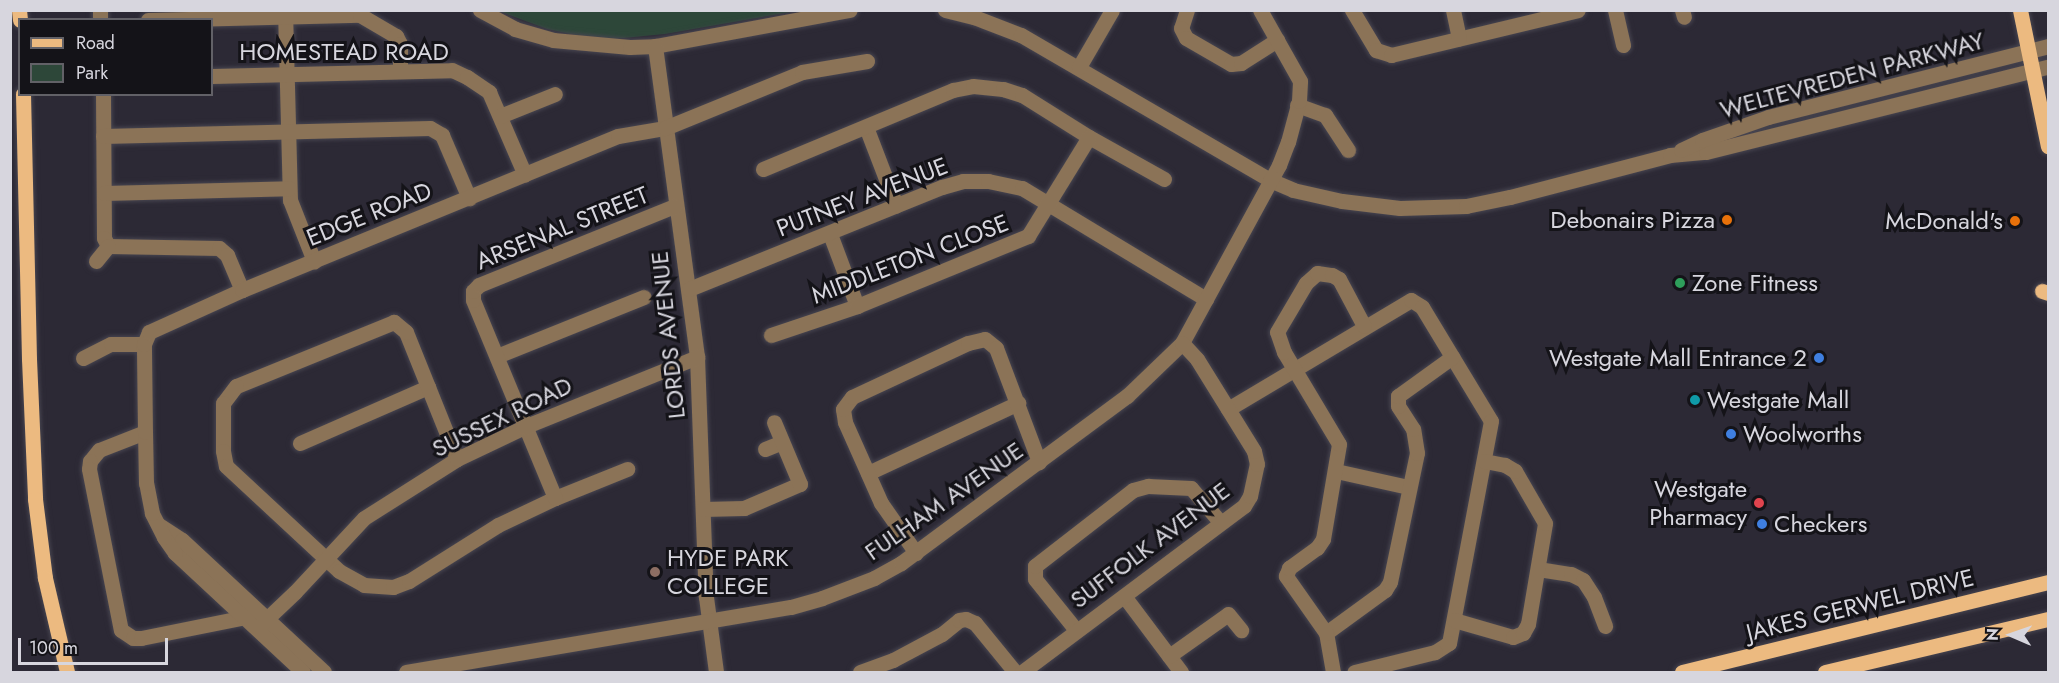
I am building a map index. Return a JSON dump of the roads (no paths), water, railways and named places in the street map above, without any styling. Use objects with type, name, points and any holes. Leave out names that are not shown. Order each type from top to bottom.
[{"type":"main road","points":[[2020,10],[2049,146]]},
{"type":"main road","points":[[23,96],[34,490],[45,578],[67,672]]},
{"type":"main road","name":"JAKES GERWEL DRIVE","points":[[1682,672],[2049,582]]},
{"type":"main road","points":[[1826,672],[2049,619]]},
{"type":"street","points":[[480,10],[515,29],[553,40],[606,47],[655,46],[850,10]]},
{"type":"street","name":"WELTEVREDEN PARKWAY","points":[[945,10],[1005,28],[1079,67],[1270,180],[1293,190],[1370,206],[1436,208],[1510,197],[1670,155],[1706,152],[2049,67]]},
{"type":"street","points":[[1079,67],[1112,10]]},
{"type":"street","points":[[1187,10],[1180,28],[1186,38],[1231,64],[1240,63],[1277,40]]},
{"type":"street","name":"FULHAM AVENUE","points":[[406,672],[790,607],[822,598],[874,578],[916,553],[1127,396],[1182,343],[1279,165],[1298,105],[1301,86],[1299,76],[1260,10]]},
{"type":"street","points":[[1352,10],[1373,45],[1382,54],[1391,55],[1459,38],[1518,18],[1577,11]]},
{"type":"street","points":[[1453,10],[1459,38]]},
{"type":"street","points":[[1615,10],[1623,45]]},
{"type":"street","points":[[187,18],[285,13],[366,17],[392,32],[399,40],[400,70]]},
{"type":"street","points":[[285,13],[291,206],[314,261]]},
{"type":"street","name":"LORDS AVENUE","points":[[655,46],[697,357],[708,621]]},
{"type":"street","name":"WELTEVREDEN PARKWAY","points":[[1670,155],[1702,140],[1768,117],[2049,46]]},
{"type":"street","name":"EDGE ROAD","points":[[144,344],[149,332],[156,327],[618,136],[665,128],[802,72],[867,61]]},
{"type":"street","name":"HOMESTEAD ROAD","points":[[213,76],[443,69],[459,73],[489,92],[525,175]]},
{"type":"street","points":[[764,169],[953,90],[973,86],[1003,89],[1022,95],[1089,137],[1164,179]]},
{"type":"street","points":[[500,116],[555,94]]},
{"type":"street","points":[[103,96],[105,238],[108,246]]},
{"type":"street","points":[[1298,105],[1325,116],[1348,150]]},
{"type":"street","points":[[866,127],[896,205]]},
{"type":"street","points":[[103,136],[433,129],[442,135],[470,198]]},
{"type":"street","name":"MIDDLETON CLOSE","points":[[771,335],[857,306],[1022,240],[1028,236],[1089,137]]},
{"type":"street","name":"PUTNEY AVENUE","points":[[689,288],[830,234],[953,183],[971,181],[1015,185],[1206,299]]},
{"type":"street","points":[[104,193],[289,188]]},
{"type":"street","name":"ARSENAL STREET","points":[[555,498],[473,300],[477,286],[675,206]]},
{"type":"street","points":[[830,234],[857,306]]},
{"type":"street","points":[[96,261],[108,246]]},
{"type":"street","points":[[108,246],[115,248],[219,248],[227,255],[242,290]]},
{"type":"street","points":[[1333,672],[1326,633],[1286,576],[1289,568],[1317,548],[1323,539],[1339,449],[1337,439],[1278,340],[1277,329],[1312,275],[1332,275],[1339,279],[1364,326]]},
{"type":"street","points":[[497,356],[644,297]]},
{"type":"street","points":[[1228,409],[1407,300],[1413,300],[1422,307],[1491,421],[1449,643],[1443,649],[1354,672]]},
{"type":"street","points":[[457,459],[406,332],[394,322],[236,386],[226,396],[222,410],[223,452],[226,466],[324,558],[357,583],[393,587],[439,563],[498,525],[555,498],[627,469]]},
{"type":"street","points":[[916,553],[893,523],[868,472],[843,414],[847,401],[866,390],[982,339],[988,340],[996,348],[1039,462]]},
{"type":"street","name":"SUFFOLK AVENUE","points":[[1022,672],[1247,502],[1253,489],[1257,464],[1254,451],[1197,359],[1182,343]]},
{"type":"street","points":[[83,358],[111,344],[144,344],[148,500],[159,525],[175,553],[324,672]]},
{"type":"street","name":"SUSSEX ROAD","points":[[261,623],[296,592],[324,558],[364,518],[457,459],[524,427],[697,357]]},
{"type":"street","points":[[1326,633],[1388,586],[1417,442],[1413,429],[1398,406],[1398,396],[1452,357]]},
{"type":"street","points":[[300,443],[428,387]]},
{"type":"street","points":[[868,472],[1017,403]]},
{"type":"street","points":[[704,509],[744,508],[800,484],[774,422]]},
{"type":"street","points":[[145,432],[99,450],[90,461],[90,474],[121,630],[133,638],[141,638],[249,612]]},
{"type":"street","points":[[765,449],[782,442]]},
{"type":"street","points":[[1454,620],[1508,637],[1519,636],[1528,624],[1545,530],[1543,515],[1515,471],[1505,465],[1484,461]]},
{"type":"street","points":[[1336,471],[1408,486]]},
{"type":"street","points":[[1076,630],[1035,579],[1035,566],[1133,490],[1148,486],[1191,488],[1220,522]]},
{"type":"street","points":[[1538,569],[1571,574],[1583,580],[1594,597],[1605,626]]},
{"type":"street","points":[[1124,596],[1181,672]]},
{"type":"street","points":[[1169,656],[1228,614],[1241,630]]},
{"type":"street","points":[[860,672],[892,660],[966,619],[975,623],[1015,672]]},
{"type":"street","points":[[708,621],[716,672]]},
{"type":"street","points":[[261,623],[303,672]]},
{"type":"place","name":"Debonairs Pizza","points":[[1727,220]]},
{"type":"place","name":"McDonald's","points":[[2015,221]]},
{"type":"place","name":"Zone Fitness","points":[[1680,283]]},
{"type":"place","name":"Westgate Mall Entrance 2","points":[[1819,358]]},
{"type":"place","name":"Westgate Mall","points":[[1695,400]]},
{"type":"place","name":"Woolworths","points":[[1731,434]]},
{"type":"place","name":"Westgate Pharmacy","points":[[1759,503]]},
{"type":"place","name":"Checkers","points":[[1762,524]]},
{"type":"place","name":"HYDE PARK COLLEGE","points":[[655,572]]}]
